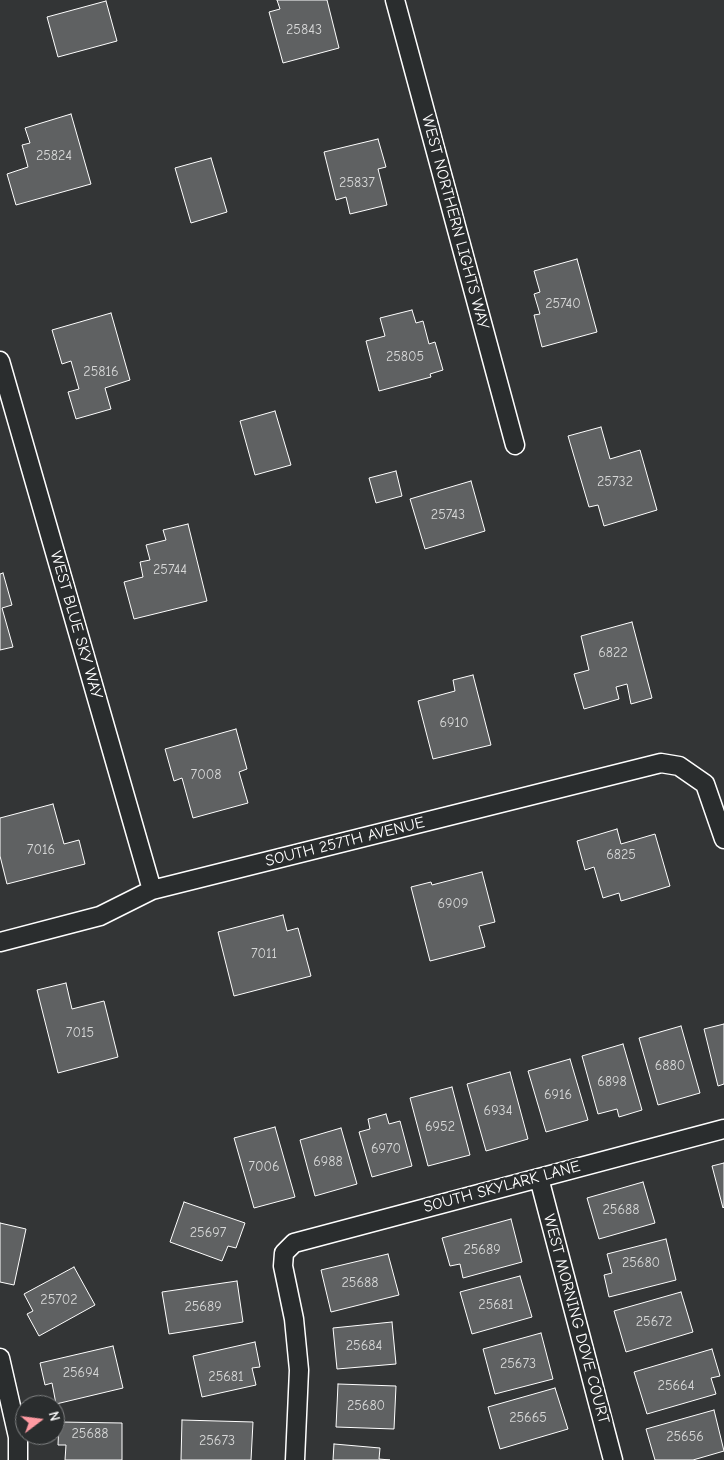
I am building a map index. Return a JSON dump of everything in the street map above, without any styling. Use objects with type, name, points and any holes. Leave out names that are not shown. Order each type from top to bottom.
[{"type":"street","name":"WEST NORTHERN LIGHTS WAY","points":[[395,0],[515,445]]},
{"type":"street","name":"WEST BLUE SKY WAY","points":[[0,361],[152,890]]},
{"type":"street","name":"SOUTH 257TH AVENUE","points":[[0,942],[100,916],[152,890],[662,763],[679,766],[705,784],[724,839]]},
{"type":"street","name":"SOUTH SKYLARK LANE","points":[[295,1460],[299,1370],[294,1319],[283,1272],[284,1253],[294,1243],[724,1129]]},
{"type":"street","name":"WEST MORNING DOVE COURT","points":[[539,1178],[613,1460]]},
{"type":"street","points":[[0,1358],[18,1437],[18,1460]]},
{"type":"building","points":[[277,0],[327,0],[339,48],[283,63],[269,12],[280,9]]},
{"type":"building","points":[[106,1],[117,41],[58,57],[47,17]]},
{"type":"building","points":[[71,114],[91,184],[16,205],[7,174],[28,167],[22,145],[30,143],[25,128]]},
{"type":"building","points":[[378,139],[386,167],[378,169],[387,205],[350,214],[346,197],[336,200],[324,152]]},
{"type":"building","points":[[211,158],[227,212],[191,223],[175,168]]},
{"type":"building","points":[[577,259],[597,332],[542,347],[534,315],[540,314],[534,294],[540,292],[534,271]]},
{"type":"building","points":[[412,310],[416,323],[423,321],[429,344],[435,342],[443,370],[430,374],[431,377],[379,391],[366,341],[385,336],[380,318]]},
{"type":"building","points":[[111,313],[130,380],[105,388],[111,409],[76,419],[68,392],[79,389],[71,361],[62,364],[52,330]]},
{"type":"building","points":[[275,411],[291,465],[255,475],[240,421]]},
{"type":"building","points":[[601,427],[610,459],[640,450],[657,510],[604,526],[598,505],[589,507],[568,436]]},
{"type":"building","points":[[396,471],[402,496],[376,503],[369,478]]},
{"type":"building","points":[[471,481],[485,531],[425,549],[410,499]]},
{"type":"building","points":[[188,524],[207,601],[134,619],[124,582],[143,577],[140,562],[150,560],[146,545],[166,540],[163,530]]},
{"type":"building","points":[[3,573],[12,605],[2,608],[13,647],[0,650],[0,574]]},
{"type":"building","points":[[632,622],[652,698],[631,704],[627,684],[616,687],[619,699],[584,709],[574,674],[589,670],[581,636]]},
{"type":"building","points":[[473,675],[491,745],[433,759],[418,701],[455,691],[453,680]]},
{"type":"building","points":[[236,729],[247,769],[239,772],[248,803],[193,818],[182,778],[174,781],[165,749]]},
{"type":"building","points":[[53,804],[64,844],[79,840],[85,864],[7,884],[0,856],[0,818]]},
{"type":"building","points":[[617,829],[621,844],[655,834],[670,886],[621,901],[619,893],[603,898],[594,867],[585,870],[577,841]]},
{"type":"building","points":[[482,872],[495,922],[479,926],[485,947],[430,961],[411,887],[431,882],[432,885]]},
{"type":"building","points":[[283,915],[287,931],[298,928],[311,976],[234,996],[218,932]]},
{"type":"building","points":[[66,983],[72,1009],[104,1001],[118,1057],[58,1073],[37,990]]},
{"type":"building","points":[[724,1024],[724,1084],[718,1086],[704,1029]]},
{"type":"building","points":[[681,1026],[700,1093],[658,1105],[639,1038]]},
{"type":"building","points":[[623,1044],[642,1110],[619,1117],[617,1109],[598,1114],[582,1056]]},
{"type":"building","points":[[570,1059],[588,1120],[546,1132],[528,1071]]},
{"type":"building","points":[[510,1072],[528,1139],[486,1151],[467,1084]]},
{"type":"building","points":[[452,1087],[470,1155],[428,1166],[410,1098]]},
{"type":"building","points":[[386,1114],[389,1124],[400,1121],[412,1166],[372,1177],[359,1132],[370,1129],[368,1119]]},
{"type":"building","points":[[275,1127],[295,1197],[254,1208],[234,1138]]},
{"type":"building","points":[[341,1128],[357,1184],[315,1196],[300,1140]]},
{"type":"building","points":[[724,1163],[724,1207],[723,1208],[712,1166]]},
{"type":"building","points":[[643,1182],[655,1223],[599,1239],[587,1198]]},
{"type":"building","points":[[184,1202],[245,1223],[236,1248],[228,1246],[222,1261],[170,1242]]},
{"type":"building","points":[[511,1219],[522,1262],[463,1278],[460,1264],[450,1266],[442,1238]]},
{"type":"building","points":[[0,1223],[26,1229],[14,1285],[0,1282]]},
{"type":"building","points":[[666,1239],[676,1280],[609,1297],[604,1275],[612,1273],[607,1254]]},
{"type":"building","points":[[388,1254],[399,1295],[331,1312],[321,1270]]},
{"type":"building","points":[[74,1267],[95,1305],[39,1336],[27,1314],[33,1311],[24,1294]]},
{"type":"building","points":[[520,1276],[532,1317],[472,1334],[460,1292]]},
{"type":"building","points":[[237,1281],[243,1322],[169,1334],[162,1292]]},
{"type":"building","points":[[681,1292],[693,1332],[626,1352],[614,1311]]},
{"type":"building","points":[[392,1322],[396,1364],[337,1369],[333,1328]]},
{"type":"building","points":[[541,1333],[553,1379],[495,1394],[483,1349]]},
{"type":"building","points":[[255,1342],[260,1367],[252,1368],[256,1385],[202,1397],[193,1356]]},
{"type":"building","points":[[113,1346],[123,1388],[65,1402],[65,1395],[54,1395],[52,1383],[45,1385],[40,1363]]},
{"type":"building","points":[[712,1349],[720,1376],[711,1378],[716,1394],[647,1414],[634,1372]]},
{"type":"building","points":[[338,1384],[396,1386],[394,1429],[336,1427]]},
{"type":"building","points":[[555,1388],[568,1429],[500,1449],[488,1407]]},
{"type":"building","points":[[714,1410],[724,1451],[693,1460],[655,1460],[646,1429]]},
{"type":"building","points":[[182,1420],[253,1422],[251,1460],[181,1460]]},
{"type":"building","points":[[65,1422],[122,1423],[122,1460],[65,1460]]},
{"type":"building","points":[[334,1444],[380,1448],[379,1459],[390,1460],[333,1460]]}]
